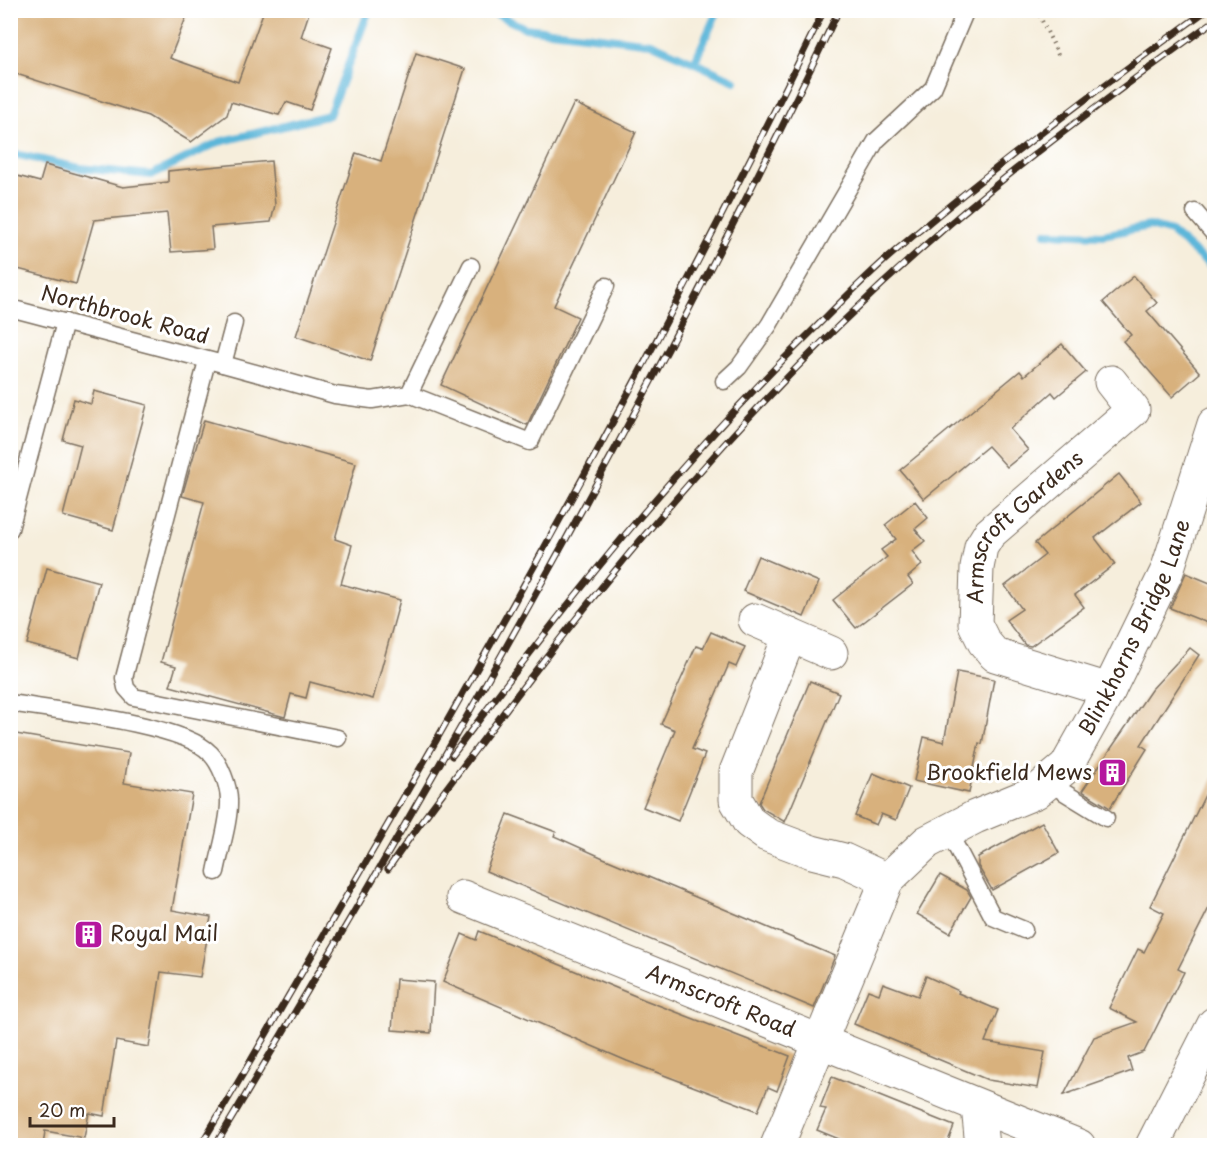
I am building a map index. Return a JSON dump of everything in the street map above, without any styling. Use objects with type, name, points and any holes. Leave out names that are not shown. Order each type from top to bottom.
[{"type":"street","name":"Armscroft Gardens","points":[[1109,690],[995,655],[975,624],[977,568],[981,547],[988,534],[1133,410],[1111,382]]},
{"type":"street","name":"Blinkhorns Bridge Lane","points":[[777,1146],[887,880],[927,842],[1036,792],[1050,783],[1066,767],[1109,690],[1167,571],[1215,424]]},
{"type":"street","points":[[755,620],[831,653]]},
{"type":"street","points":[[790,635],[736,772],[736,800],[749,822],[767,835],[812,852],[844,860],[887,880]]},
{"type":"street","name":"Armscroft Road","points":[[463,897],[1079,1146]]},
{"type":"street","points":[[1152,1146],[1215,1024]]},
{"type":"street","points":[[978,1107],[982,1146]]},
{"type":"lane","points":[[724,381],[739,367],[769,325],[876,141],[933,88],[966,10]]},
{"type":"lane","points":[[1195,212],[1215,234]]},
{"type":"lane","points":[[409,394],[471,266]]},
{"type":"lane","points":[[338,738],[134,697],[126,688],[124,678],[215,362],[335,395],[372,400],[409,394],[530,442],[606,286]]},
{"type":"lane","name":"Northbrook Road","points":[[10,308],[215,362],[234,323]]},
{"type":"lane","points":[[10,529],[65,322]]},
{"type":"lane","points":[[10,703],[140,726],[187,738],[210,753],[224,778],[229,800],[216,873]]},
{"type":"lane","points":[[1050,783],[1106,818]]},
{"type":"lane","points":[[948,831],[993,917],[1024,930]]},
{"type":"path","points":[[1037,10],[1059,57]]},
{"type":"building","points":[[10,10],[189,10],[170,58],[238,82],[264,10],[310,10],[301,37],[332,48],[310,110],[286,102],[279,115],[231,102],[227,115],[191,142],[148,116],[10,72]]},
{"type":"building","points":[[416,53],[465,69],[370,361],[296,336],[356,153],[381,161]]},
{"type":"building","points":[[574,103],[636,132],[554,306],[578,317],[527,425],[441,385]]},
{"type":"building","points":[[271,161],[275,205],[271,222],[211,227],[213,249],[171,252],[167,213],[94,220],[76,284],[10,267],[10,174],[40,182],[45,165],[123,187],[168,182],[168,171]]},
{"type":"building","points":[[1134,276],[1157,303],[1147,311],[1200,373],[1172,397],[1123,341],[1131,335],[1103,302]]},
{"type":"building","points":[[1062,344],[1086,372],[1056,397],[1052,392],[1010,429],[1028,450],[1007,467],[988,446],[924,499],[900,470],[1020,371],[1024,376]]},
{"type":"building","points":[[94,391],[147,405],[113,530],[63,516],[81,445],[63,440],[74,399],[91,404]]},
{"type":"building","points":[[204,420],[356,463],[335,539],[352,545],[341,584],[400,600],[373,699],[310,682],[306,698],[291,694],[285,717],[170,686],[176,666],[161,662],[204,502],[182,496]]},
{"type":"building","points":[[1119,474],[1141,502],[1095,538],[1115,564],[1075,595],[1084,607],[1031,646],[1025,645],[1006,620],[1022,609],[1005,586],[1045,555],[1035,543]]},
{"type":"building","points":[[915,501],[928,518],[915,529],[925,541],[912,551],[922,565],[908,577],[913,584],[856,628],[833,600],[887,557],[881,550],[896,539],[885,525]]},
{"type":"building","points":[[758,556],[819,582],[804,617],[743,591]]},
{"type":"building","points":[[47,568],[99,582],[79,658],[27,644]]},
{"type":"building","points":[[1186,573],[1215,585],[1215,626],[1170,608]]},
{"type":"building","points":[[711,632],[745,647],[736,667],[729,664],[692,749],[705,754],[678,821],[643,807],[675,730],[661,724],[696,646],[703,648]]},
{"type":"building","points":[[1190,648],[1199,655],[1141,745],[1147,749],[1110,808],[1082,791],[1151,690]]},
{"type":"building","points":[[957,672],[994,679],[982,744],[979,743],[969,793],[914,781],[924,737],[944,742]]},
{"type":"building","points":[[810,681],[839,693],[785,822],[763,809],[759,803]]},
{"type":"building","name":"Royal Mail","points":[[10,733],[129,753],[124,783],[192,794],[172,910],[211,917],[200,977],[161,972],[149,1047],[116,1041],[104,1116],[89,1113],[84,1138],[45,1131],[43,1146],[10,1146]]},
{"type":"building","points":[[873,773],[909,788],[896,820],[881,814],[876,825],[855,816]]},
{"type":"building","points":[[1215,775],[1215,896],[1178,969],[1184,972],[1144,1052],[1128,1058],[1132,1071],[1064,1095],[1094,1037],[1137,1022],[1109,1008],[1138,949],[1144,952],[1164,913],[1150,906]]},
{"type":"building","points":[[508,814],[556,832],[554,836],[601,857],[835,956],[814,1008],[486,871]]},
{"type":"building","points":[[1042,822],[1059,853],[992,890],[978,866],[978,857]]},
{"type":"building","points":[[940,875],[967,890],[971,897],[950,933],[917,914]]},
{"type":"building","points":[[479,931],[645,1000],[790,1056],[777,1091],[768,1087],[758,1111],[627,1061],[443,982],[462,934],[476,940]]},
{"type":"building","points":[[926,976],[998,1010],[985,1042],[1045,1052],[1038,1088],[988,1080],[854,1024],[868,990],[879,994],[883,983],[918,996]]},
{"type":"building","points":[[396,979],[434,982],[431,1033],[392,1030]]},
{"type":"building","points":[[832,1077],[954,1126],[946,1146],[856,1146],[817,1130],[826,1109],[820,1108]]},
{"type":"waterway","points":[[10,153],[79,168],[151,175],[219,142],[329,115],[369,10]]},
{"type":"waterway","points":[[488,10],[525,28],[651,43],[735,81]]},
{"type":"waterway","points":[[695,61],[718,10]]},
{"type":"waterway","points":[[1046,233],[1102,235],[1150,226],[1171,232],[1214,269]]},
{"type":"railway","points":[[200,1146],[411,784],[595,456],[769,123],[824,10]]},
{"type":"railway","points":[[215,1146],[380,867],[540,585],[694,300],[839,10]]},
{"type":"railway","points":[[452,756],[625,534],[718,428],[854,289],[893,253],[1008,159],[1207,10]]},
{"type":"railway","points":[[388,869],[495,724],[607,580],[726,442],[789,375],[921,249],[990,190],[1073,125],[1214,21]]},
{"type":"place","name":"Brookfield Mews","points":[[1113,773]]},
{"type":"place","name":"Royal Mail","points":[[89,934]]}]
